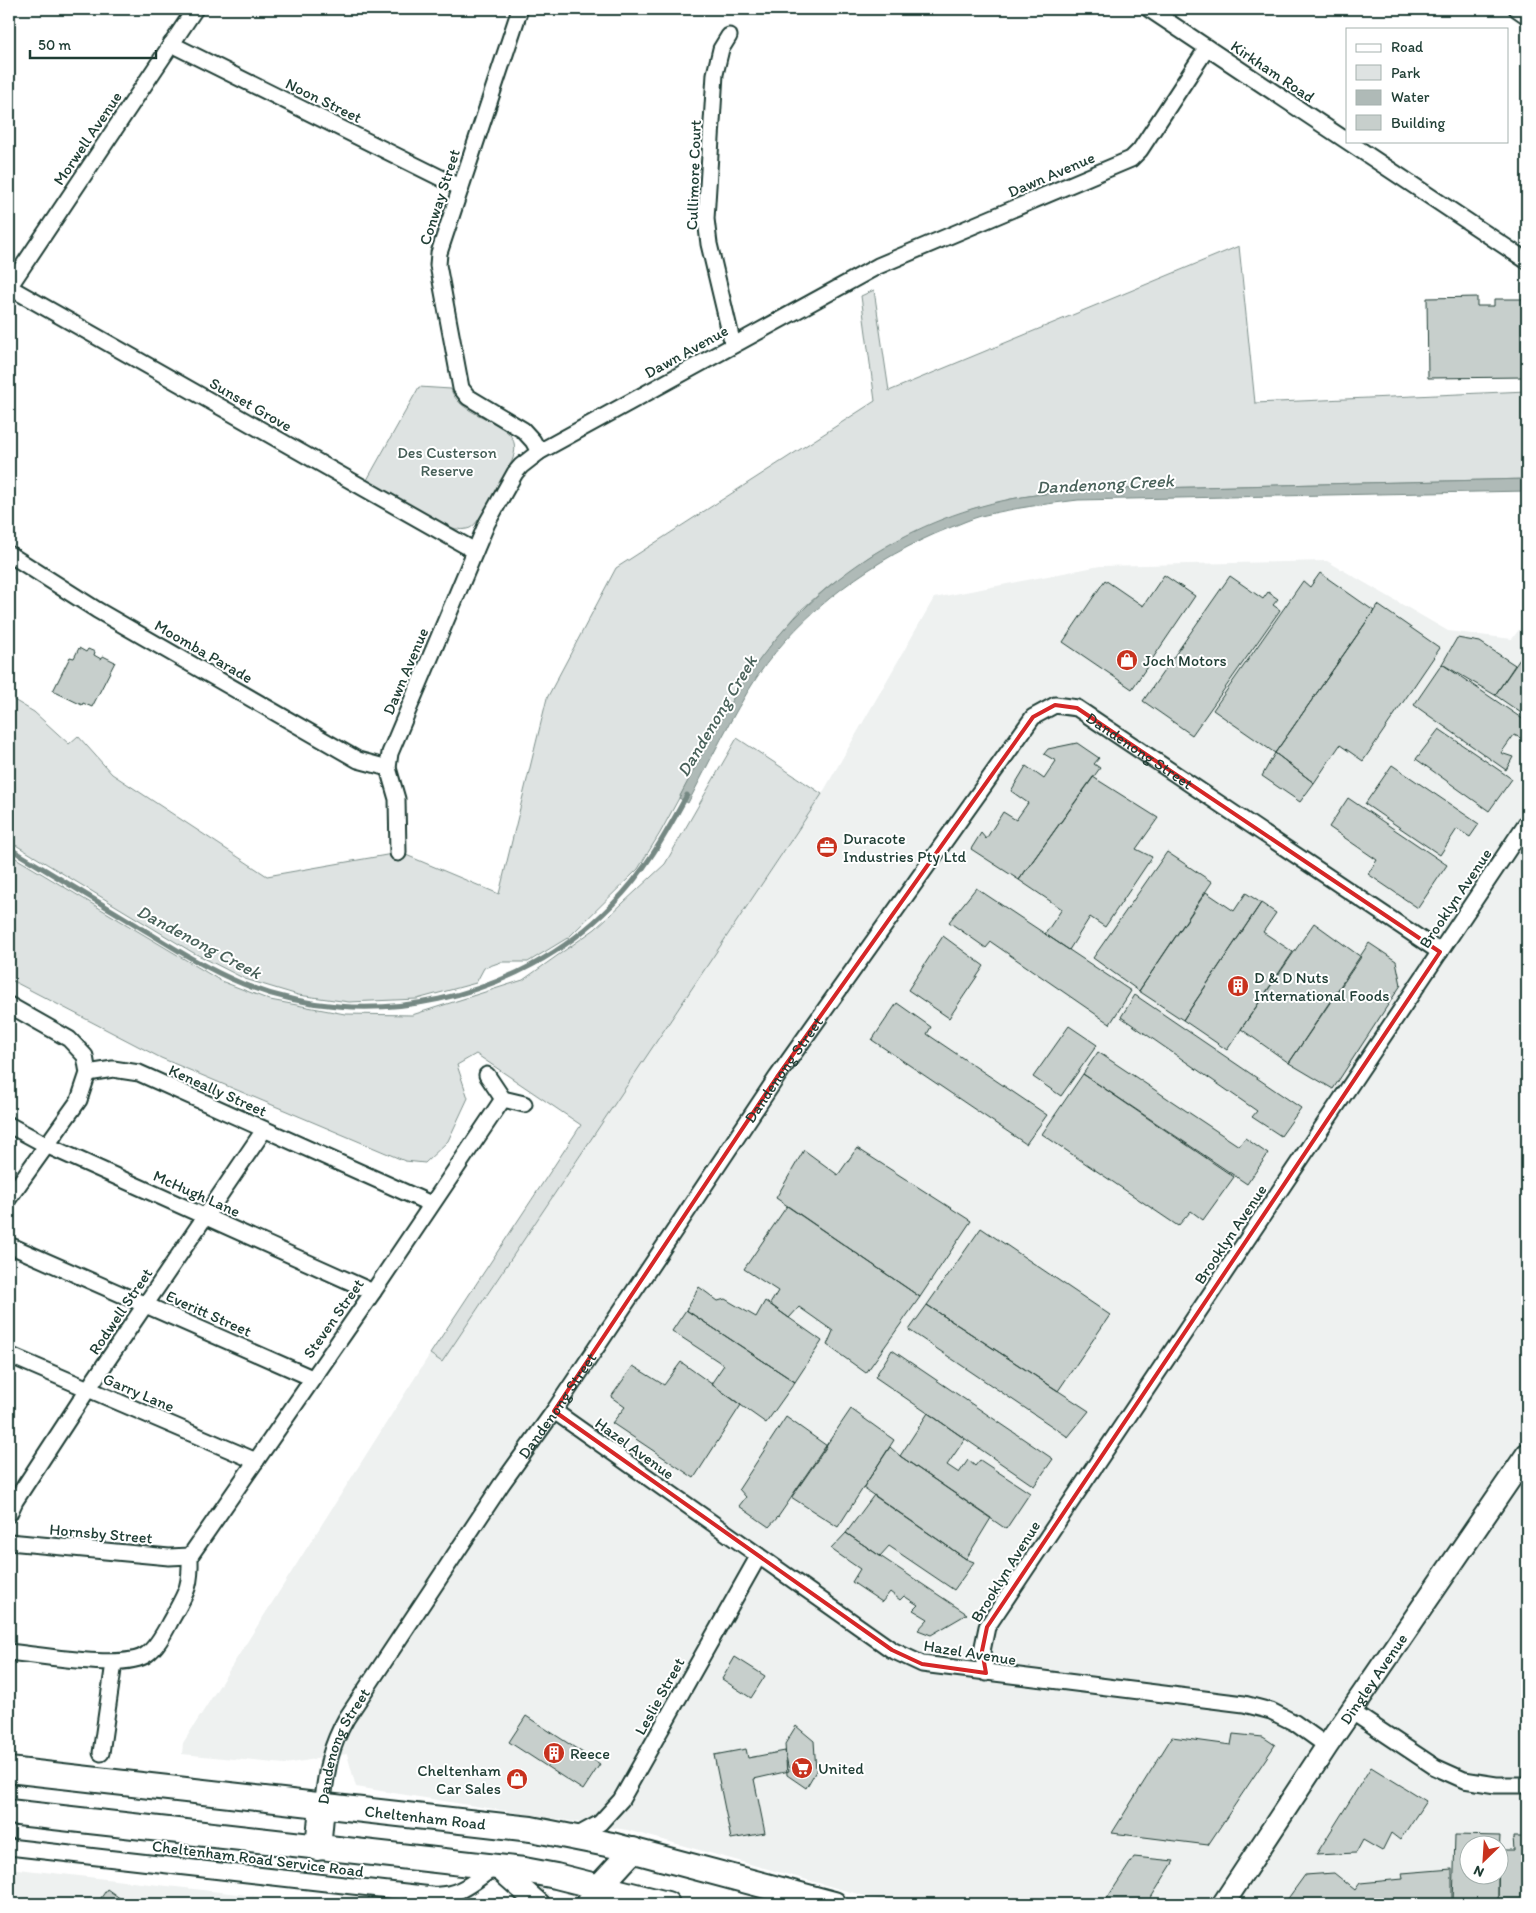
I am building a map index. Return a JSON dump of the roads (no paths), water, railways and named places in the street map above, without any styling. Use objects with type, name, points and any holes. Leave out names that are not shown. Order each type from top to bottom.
[{"type":"main road","name":"Cheltenham Road","points":[[9,1770],[322,1806],[441,1817],[576,1836],[834,1904]]},
{"type":"main road","name":"Dandenong Street","points":[[318,1848],[322,1806]]},
{"type":"main road","points":[[9,1812],[318,1848],[496,1866],[538,1872],[605,1897],[667,1904]]},
{"type":"main road","points":[[605,1897],[633,1850]]},
{"type":"street","name":"Morwell Avenue","points":[[9,287],[195,9]]},
{"type":"street","name":"Conway Street","points":[[520,9],[438,259],[458,381],[461,388],[468,396],[524,430],[539,452]]},
{"type":"street","name":"Kirkham Road","points":[[1149,9],[1346,141]]},
{"type":"street","points":[[1517,9],[1527,16]]},
{"type":"street","name":"Cullimore Court","points":[[729,36],[721,49],[715,74],[706,219],[709,244],[733,345]]},
{"type":"street","name":"Noon Street","points":[[171,44],[461,188]]},
{"type":"street","name":"Dawn Avenue","points":[[398,854],[397,799],[388,768],[390,753],[487,523],[515,473],[521,466],[539,452],[878,266],[1131,159],[1140,150],[1207,48]]},
{"type":"street","name":"Kirkham Road","points":[[1348,142],[1527,262]]},
{"type":"street","name":"Sunset Grove","points":[[9,287],[475,551]]},
{"type":"street","name":"Moomba Parade","points":[[9,554],[104,614],[358,760],[388,768]]},
{"type":"street","name":"Dandenong Street","points":[[322,1806],[330,1754],[346,1719],[777,1078],[1033,717],[1055,705],[1078,708],[1440,952]]},
{"type":"street","name":"Brooklyn Avenue","points":[[986,1673],[982,1652],[987,1628],[1527,822]]},
{"type":"street","points":[[9,1005],[69,1038],[85,1056],[88,1073],[79,1100],[9,1198]]},
{"type":"street","name":"Keneally Street","points":[[88,1073],[113,1069],[139,1073],[431,1204]]},
{"type":"street","points":[[487,1075],[503,1099],[524,1104]]},
{"type":"street","name":"Steven Street","points":[[190,1556],[373,1292],[503,1099]]},
{"type":"street","name":"McHugh Lane","points":[[9,1125],[46,1145],[373,1292]]},
{"type":"street","name":"Rodwell Street","points":[[9,1514],[14,1501],[88,1389],[264,1130]]},
{"type":"street","name":"Everitt Street","points":[[9,1245],[312,1378]]},
{"type":"street","name":"Garry Lane","points":[[9,1355],[256,1461]]},
{"type":"street","name":"Hazel Avenue","points":[[554,1411],[892,1650],[922,1664],[1244,1704],[1271,1711],[1295,1723],[1327,1746]]},
{"type":"street","name":"Dingley Avenue","points":[[1223,1904],[1327,1746],[1527,1454]]},
{"type":"street","name":"Hornsby Street","points":[[9,1542],[170,1557],[190,1556]]},
{"type":"street","points":[[9,1652],[114,1663],[136,1660],[148,1654],[163,1635],[187,1591],[190,1576],[190,1556]]},
{"type":"street","name":"Leslie Street","points":[[576,1836],[600,1823],[626,1791],[758,1557]]},
{"type":"street","points":[[101,1753],[114,1663]]},
{"type":"street","points":[[1351,1711],[1435,1767],[1464,1780],[1527,1785]]},
{"type":"street","name":"Cheltenham Road Service Road","points":[[9,1847],[432,1896],[446,1896],[456,1893],[496,1866]]},
{"type":"street","points":[[496,1866],[538,1904]]},
{"type":"water","points":[[1527,479],[1527,491],[1078,500],[1005,511],[969,520],[895,554],[842,588],[818,608],[775,653],[747,692],[688,803],[679,798],[730,703],[774,641],[831,584],[864,560],[898,540],[934,523],[972,509],[1011,499],[1062,492],[1113,489]]},
{"type":"waterway","name":"Dandenong Creek","points":[[9,848],[187,956],[243,984],[291,999],[340,1006],[389,1006],[439,999],[487,985],[532,965],[574,938],[624,893],[662,839],[687,795]]},
{"type":"place","name":"Joch Motors","points":[[1127,660]]},
{"type":"place","name":"Duracote Industries Pty Ltd","points":[[827,847]]},
{"type":"place","name":"D & D Nuts International Foods","points":[[1238,986]]},
{"type":"place","name":"Reece","points":[[554,1753]]},
{"type":"place","name":"United","points":[[802,1768]]},
{"type":"place","name":"Cheltenham Car Sales","points":[[517,1779]]},
{"type":"park label","name":"Des Custerson Reserve","points":[[447,461]]}]
